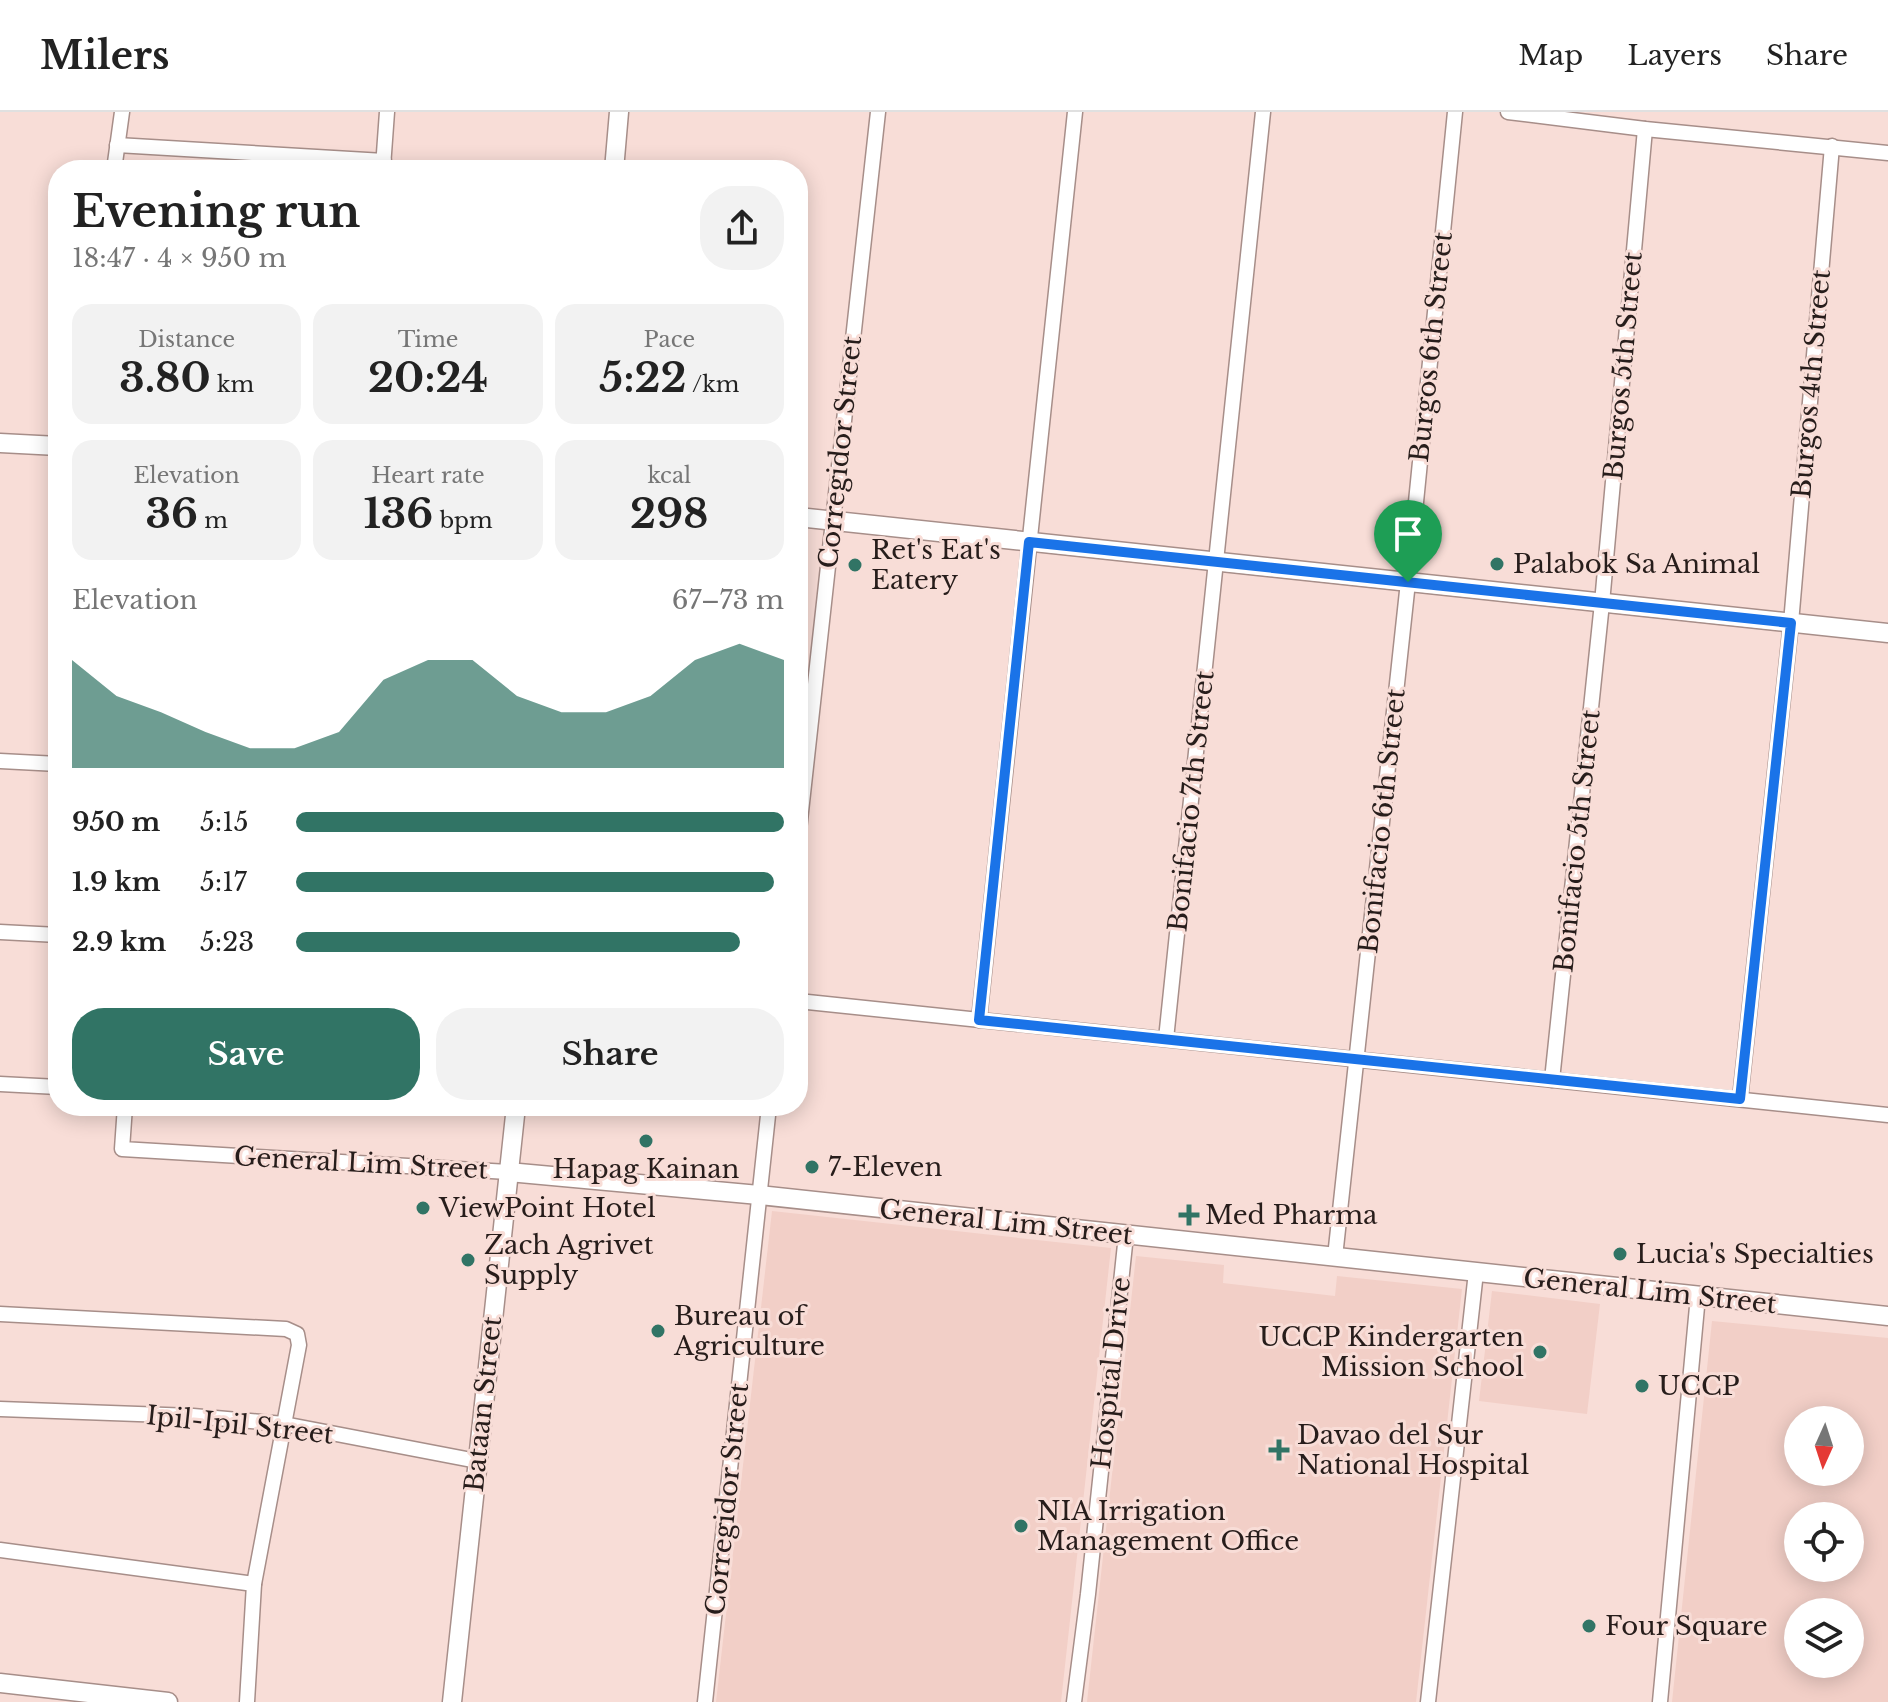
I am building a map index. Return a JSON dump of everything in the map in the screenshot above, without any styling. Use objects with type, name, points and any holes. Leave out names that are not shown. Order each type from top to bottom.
[{"type":"street","points":[[115,160],[122,112]]},
{"type":"street","points":[[383,160],[387,112]]},
{"type":"street","points":[[615,160],[619,112]]},
{"type":"street","name":"Corregidor Street","points":[[808,745],[878,112]]},
{"type":"street","points":[[979,1020],[1075,112]]},
{"type":"street","name":"Bonifacio 7th Street","points":[[1166,1039],[1263,112]]},
{"type":"street","name":"Burgos 6th Street","points":[[1408,582],[1455,112]]},
{"type":"street","points":[[1508,112],[1888,153]]},
{"type":"street","name":"Burgos 5th Street","points":[[1602,603],[1645,129]]},
{"type":"street","points":[[117,145],[316,160]]},
{"type":"street","name":"Burgos 4th Street","points":[[1740,1099],[1791,623],[1832,146]]},
{"type":"street","points":[[0,443],[48,445]]},
{"type":"street","points":[[808,518],[1888,633]]},
{"type":"street","name":"Bonifacio 6th Street","points":[[1335,1257],[1408,582]]},
{"type":"street","name":"Bonifacio 5th Street","points":[[1552,1080],[1602,603]]},
{"type":"street","points":[[0,761],[48,763]]},
{"type":"street","points":[[0,932],[48,934]]},
{"type":"street","points":[[808,1002],[1888,1115]]},
{"type":"street","points":[[0,1084],[48,1086]]},
{"type":"street","name":"General Lim Street","points":[[124,1116],[122,1149],[508,1172],[759,1195],[1888,1316]]},
{"type":"street","name":"Bataan Street","points":[[452,1702],[515,1116]]},
{"type":"street","name":"Corregidor Street","points":[[705,1702],[768,1116]]},
{"type":"street","name":"Hospital Drive","points":[[1074,1702],[1126,1235]]},
{"type":"street","points":[[1428,1702],[1476,1272]]},
{"type":"street","points":[[1660,1702],[1698,1296]]},
{"type":"street","points":[[0,1314],[292,1331],[297,1334],[299,1345],[254,1584],[247,1702]]},
{"type":"street","name":"Ipil-Ipil Street","points":[[0,1409],[193,1416],[284,1424],[477,1461]]},
{"type":"street","points":[[0,1550],[254,1584]]},
{"type":"street","points":[[0,1683],[115,1699],[168,1702]]},
{"type":"shaded area","points":[[772,1211],[1111,1248],[1061,1702],[716,1702]]},
{"type":"shaded area","name":"Davao del Sur National Hospital","points":[[1136,1256],[1224,1265],[1223,1283],[1335,1296],[1337,1276],[1462,1289],[1416,1702],[1087,1702]]},
{"type":"shaded area","name":"UCCP Kindergarten Mission School","points":[[1492,1291],[1600,1304],[1587,1414],[1479,1401]]},
{"type":"shaded area","points":[[1712,1321],[1888,1338],[1888,1702],[1672,1702]]},
{"type":"place","name":"Palabok Sa Animal","points":[[1497,564]]},
{"type":"place","name":"Ret's Eat's Eatery","points":[[855,565]]},
{"type":"place","name":"Hapag Kainan","points":[[646,1141]]},
{"type":"place","name":"7-Eleven","points":[[812,1167]]},
{"type":"place","name":"ViewPoint Hotel","points":[[423,1208]]},
{"type":"place","name":"Med Pharma","points":[[1189,1215]]},
{"type":"place","name":"Lucia's Specialties","points":[[1620,1254]]},
{"type":"place","name":"Zach Agrivet Supply","points":[[468,1260]]},
{"type":"place","name":"Bureau of Agriculture","points":[[658,1331]]},
{"type":"place","name":"UCCP Kindergarten Mission School","points":[[1540,1352]]},
{"type":"place","name":"UCCP","points":[[1642,1386]]},
{"type":"place","name":"Davao del Sur National Hospital","points":[[1279,1450]]},
{"type":"place","name":"NIA Irrigation Management Office","points":[[1021,1526]]},
{"type":"place","name":"Four Square","points":[[1589,1626]]},
{"type":"route","points":[[1029,542],[1408,582],[1791,623],[1740,1099],[979,1020],[1029,542]]}]
